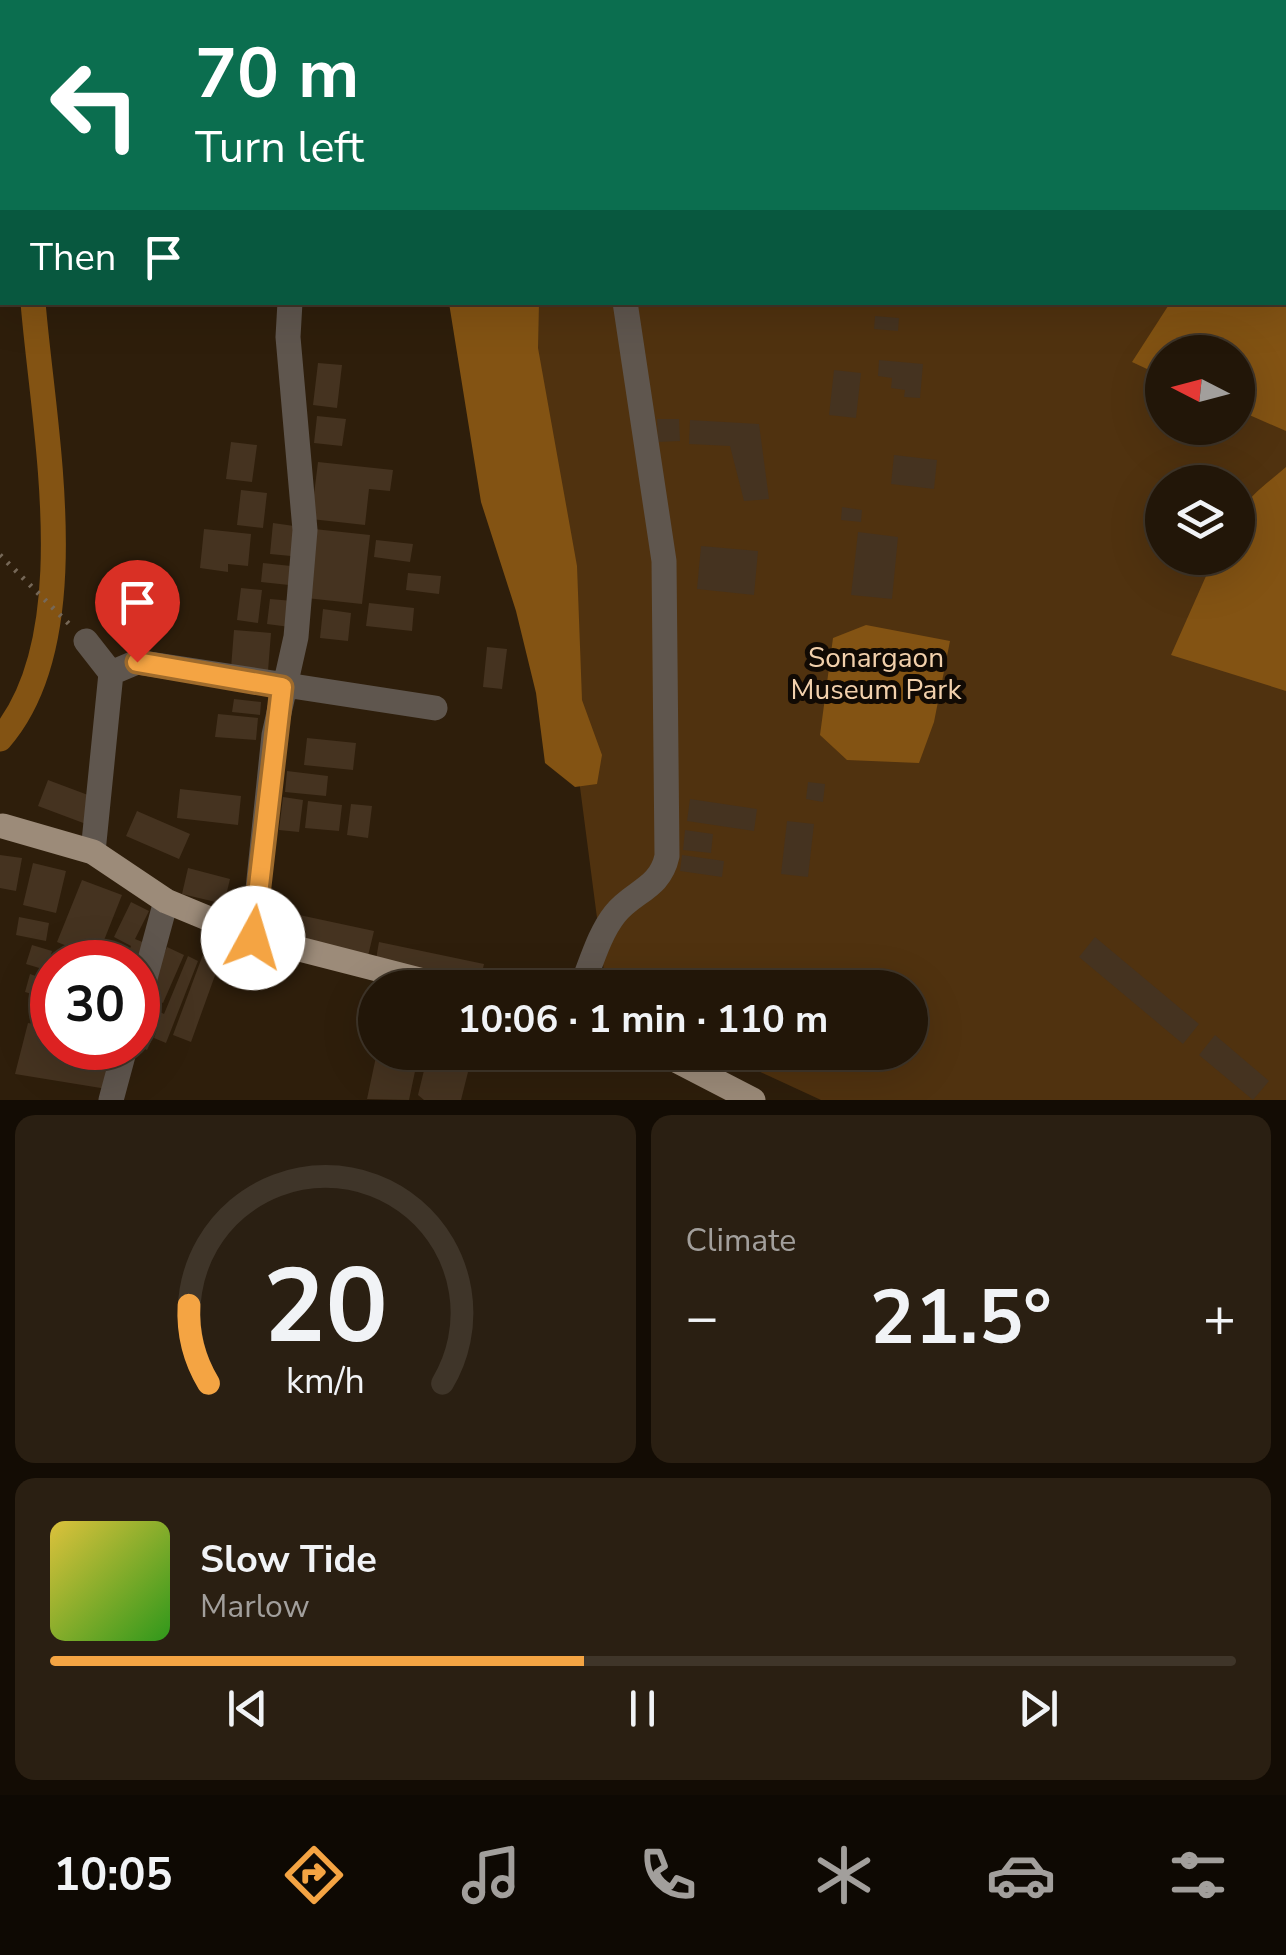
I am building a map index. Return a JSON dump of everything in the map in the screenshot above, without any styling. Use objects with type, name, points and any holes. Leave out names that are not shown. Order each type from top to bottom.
[{"type":"main road","points":[[2,826],[93,852],[166,901],[253,938],[380,970]]},
{"type":"main road","points":[[695,1070],[753,1100]]},
{"type":"street","points":[[253,938],[282,687],[296,637],[305,530],[288,337],[290,305]]},
{"type":"street","points":[[589,970],[616,913],[652,886],[664,871],[667,856],[664,561],[625,305]]},
{"type":"street","points":[[86,640],[111,673],[93,852]]},
{"type":"street","points":[[111,673],[137,662],[435,708]]},
{"type":"street","points":[[155,940],[166,901]]},
{"type":"street","points":[[111,1100],[120,1070]]},
{"type":"path","points":[[0,555],[86,640]]},
{"type":"green space","name":"Sonargaon Museum Park","points":[[517,305],[1286,305],[1286,1100],[821,1100],[756,1070],[928,1070],[928,970],[604,970]]},
{"type":"shaded area","points":[[449,305],[539,305],[538,348],[577,566],[582,700],[602,755],[597,784],[575,787],[545,763],[536,693],[516,611],[481,502]]},
{"type":"shaded area","points":[[1169,305],[1286,305],[1286,431],[1255,417],[1255,335],[1149,335]]},
{"type":"shaded area","points":[[1145,342],[1145,368],[1132,362]]},
{"type":"shaded area","points":[[1286,467],[1286,691],[1171,655],[1206,575],[1255,575],[1255,493]]},
{"type":"shaded area","points":[[866,625],[950,641],[934,722],[919,763],[847,760],[820,735],[833,638]]},
{"type":"building","points":[[875,316],[899,318],[898,331],[874,329]]},
{"type":"building","points":[[879,360],[923,364],[920,398],[904,397],[905,390],[891,388],[892,378],[878,376]]},
{"type":"building","points":[[318,363],[342,365],[337,408],[313,405]]},
{"type":"building","points":[[834,370],[861,373],[856,418],[829,415]]},
{"type":"building","points":[[317,416],[346,419],[342,446],[314,443]]},
{"type":"building","points":[[657,419],[679,419],[680,441],[658,442]]},
{"type":"building","points":[[690,420],[759,424],[769,499],[744,501],[730,446],[689,444]]},
{"type":"building","points":[[231,442],[257,445],[252,482],[226,479]]},
{"type":"building","points":[[894,455],[937,460],[934,489],[891,484]]},
{"type":"building","points":[[318,462],[393,470],[390,491],[369,489],[365,525],[311,519]]},
{"type":"building","points":[[241,490],[267,493],[263,528],[237,525]]},
{"type":"building","points":[[842,507],[862,510],[861,522],[841,520]]},
{"type":"building","points":[[273,523],[294,526],[291,556],[270,554]]},
{"type":"building","points":[[204,529],[251,534],[248,566],[228,564],[228,572],[200,568]]},
{"type":"building","points":[[314,529],[370,535],[362,604],[306,598]]},
{"type":"building","points":[[858,532],[898,537],[892,599],[851,595]]},
{"type":"building","points":[[376,540],[413,544],[410,562],[374,557]]},
{"type":"building","points":[[701,546],[758,551],[754,595],[697,589]]},
{"type":"building","points":[[263,563],[291,566],[289,585],[261,582]]},
{"type":"building","points":[[408,573],[441,576],[439,594],[406,590]]},
{"type":"building","points":[[241,588],[262,590],[258,623],[237,620]]},
{"type":"building","points":[[270,599],[293,601],[290,627],[267,624]]},
{"type":"building","points":[[369,603],[414,608],[412,631],[366,626]]},
{"type":"building","points":[[323,609],[351,613],[348,641],[320,638]]},
{"type":"building","points":[[234,630],[271,633],[268,671],[231,668]]},
{"type":"building","points":[[487,647],[507,649],[502,689],[483,687]]},
{"type":"building","points":[[234,699],[261,702],[260,715],[232,712]]},
{"type":"building","points":[[218,714],[258,718],[256,740],[215,737]]},
{"type":"building","points":[[307,738],[356,743],[353,770],[304,765]]},
{"type":"building","points":[[287,771],[328,776],[326,796],[285,792]]},
{"type":"building","points":[[48,780],[96,798],[86,824],[38,806]]},
{"type":"building","points":[[808,782],[825,784],[823,802],[806,799]]},
{"type":"building","points":[[180,789],[241,796],[238,825],[177,818]]},
{"type":"building","points":[[283,797],[303,800],[299,832],[279,830]]},
{"type":"building","points":[[690,799],[757,809],[754,831],[687,821]]},
{"type":"building","points":[[308,801],[342,805],[339,831],[305,828]]},
{"type":"building","points":[[351,804],[372,806],[368,838],[347,835]]},
{"type":"building","points":[[137,811],[190,834],[179,859],[126,836]]},
{"type":"building","points":[[787,821],[814,824],[808,877],[781,874]]},
{"type":"building","points":[[685,830],[713,834],[711,853],[683,850]]},
{"type":"building","points":[[0,855],[22,858],[16,891],[0,888]]},
{"type":"building","points":[[682,855],[724,861],[722,877],[680,871]]},
{"type":"building","points":[[33,863],[66,871],[56,913],[23,905]]},
{"type":"building","points":[[188,868],[230,879],[224,904],[182,894]]},
{"type":"building","points":[[82,880],[122,895],[104,940],[58,940]]},
{"type":"building","points":[[131,902],[149,911],[138,940],[114,937]]},
{"type":"building","points":[[290,913],[374,931],[368,956],[285,939]]},
{"type":"building","points":[[19,917],[49,923],[46,940],[16,935]]},
{"type":"building","points":[[1095,937],[1199,1024],[1183,1044],[1079,957]]},
{"type":"building","points":[[379,942],[484,964],[483,970],[400,970],[375,965]]},
{"type":"building","points":[[167,947],[184,955],[163,1003],[160,1002],[160,963]]},
{"type":"building","points":[[205,949],[222,956],[191,1042],[173,1035]]},
{"type":"building","points":[[188,956],[198,961],[166,1043],[160,1040],[160,1012],[164,1014]]},
{"type":"building","points":[[28,1023],[30,1070],[112,1070],[107,1089],[15,1074]]},
{"type":"building","points":[[1215,1035],[1269,1081],[1253,1100],[1199,1055]]},
{"type":"building","points":[[373,1070],[415,1070],[409,1100],[367,1099]]},
{"type":"building","points":[[424,1070],[468,1070],[461,1100],[424,1100],[418,1095]]},
{"type":"waterway","points":[[0,739],[27,696],[44,646],[52,589],[50,469],[33,305]]},
{"type":"route","points":[[137,662],[282,687],[253,938]]}]
